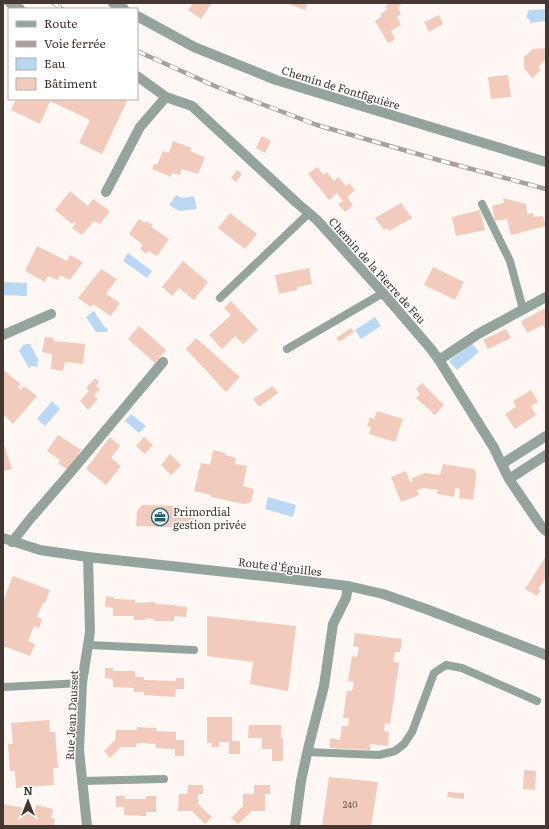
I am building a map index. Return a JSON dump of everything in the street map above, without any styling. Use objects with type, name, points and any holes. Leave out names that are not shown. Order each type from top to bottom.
[{"type":"street","points":[[113,3],[122,8]]},
{"type":"street","name":"Chemin de Fontfiguière","points":[[138,17],[194,47],[276,80],[546,162]]},
{"type":"street","name":"Chemin de la Pierre de Feu","points":[[138,77],[166,97],[192,106],[317,220],[383,293],[439,360],[494,448],[509,479],[546,531]]},
{"type":"street","points":[[106,192],[140,127],[166,97]]},
{"type":"street","points":[[439,360],[478,334],[546,297]]},
{"type":"street","points":[[3,335],[51,314]]},
{"type":"street","points":[[8,540],[31,518],[163,362]]},
{"type":"street","points":[[502,464],[546,436]]},
{"type":"street","points":[[509,479],[546,454]]},
{"type":"street","name":"Route d'Éguilles","points":[[8,540],[40,550],[88,557],[348,586],[383,594],[546,655]]},
{"type":"street","name":"Rue Jean Dausset","points":[[87,826],[79,750],[82,683],[90,632],[88,557]]},
{"type":"street","points":[[295,826],[301,781],[307,752],[324,686],[333,624],[346,598],[348,586]]},
{"type":"lane","points":[[482,204],[510,261],[523,309]]},
{"type":"lane","points":[[220,298],[309,213]]},
{"type":"lane","points":[[287,349],[383,293]]},
{"type":"lane","points":[[89,645],[194,650]]},
{"type":"lane","points":[[307,752],[379,755],[395,751],[404,744],[412,732],[434,673],[446,665],[462,668],[537,701]]},
{"type":"lane","points":[[4,687],[82,683]]},
{"type":"lane","points":[[82,782],[164,779]]},
{"type":"water","points":[[546,9],[546,21],[530,23],[530,20],[526,17],[529,10]]},
{"type":"water","points":[[176,195],[183,198],[194,196],[197,209],[179,211],[169,205]]},
{"type":"water","points":[[128,253],[152,271],[147,278],[123,261]]},
{"type":"water","points":[[3,282],[27,283],[27,296],[3,295]]},
{"type":"water","points":[[94,311],[105,328],[107,327],[108,332],[96,332],[86,317]]},
{"type":"water","points":[[375,317],[381,326],[361,339],[355,330]]},
{"type":"water","points":[[472,343],[479,352],[457,370],[449,361]]},
{"type":"water","points":[[30,344],[39,361],[37,362],[38,366],[36,367],[32,366],[29,368],[19,351],[23,345]]},
{"type":"water","points":[[52,401],[60,409],[45,426],[37,419]]},
{"type":"water","points":[[131,414],[146,426],[139,433],[125,421]]},
{"type":"water","points":[[268,497],[296,505],[293,517],[265,509]]},
{"type":"building","points":[[193,3],[212,3],[201,19],[188,10]]},
{"type":"building","points":[[286,3],[308,3],[305,10]]},
{"type":"building","points":[[389,3],[402,3],[398,8],[401,14],[397,17],[401,25],[391,31],[395,39],[388,43],[375,21],[381,17],[380,14],[387,10],[385,7]]},
{"type":"building","points":[[439,15],[443,24],[429,32],[424,22]]},
{"type":"building","points":[[546,48],[546,59],[538,67],[541,70],[532,78],[524,68],[524,57],[533,49]]},
{"type":"building","points":[[508,75],[511,97],[491,99],[488,77]]},
{"type":"building","points":[[16,100],[127,101],[102,154],[79,143],[90,120],[50,101],[40,124],[11,110]]},
{"type":"building","points":[[262,136],[271,141],[265,153],[256,148]]},
{"type":"building","points":[[173,141],[192,148],[190,151],[205,157],[198,174],[182,169],[180,175],[172,173],[171,177],[152,169],[154,164],[157,165],[163,151],[169,153]]},
{"type":"building","points":[[317,167],[324,175],[327,172],[334,181],[338,177],[346,186],[349,183],[355,190],[347,197],[353,205],[345,212],[338,204],[343,201],[337,193],[329,200],[308,174]]},
{"type":"building","points":[[237,170],[242,174],[236,182],[231,178]]},
{"type":"building","points":[[70,191],[88,206],[93,199],[110,211],[100,224],[94,221],[82,235],[72,228],[76,223],[74,222],[72,224],[55,210]]},
{"type":"building","points":[[503,198],[526,204],[527,214],[533,213],[534,217],[543,216],[546,226],[511,235],[507,219],[495,221],[492,206],[504,203]]},
{"type":"building","points":[[401,203],[412,218],[389,231],[387,228],[384,230],[375,218]]},
{"type":"building","points":[[480,210],[485,230],[456,236],[452,217]]},
{"type":"building","points":[[230,213],[257,234],[245,249],[218,228]]},
{"type":"building","points":[[139,219],[145,223],[146,221],[153,225],[151,227],[169,239],[157,256],[148,251],[146,254],[140,249],[143,245],[129,234]]},
{"type":"building","points":[[37,246],[67,261],[70,255],[83,262],[70,280],[60,275],[58,280],[48,276],[45,282],[25,271]]},
{"type":"building","points":[[183,261],[208,282],[194,300],[179,288],[172,296],[162,287]]},
{"type":"building","points":[[433,267],[464,282],[455,300],[424,285]]},
{"type":"building","points":[[309,268],[312,284],[297,287],[297,290],[279,294],[275,275]]},
{"type":"building","points":[[101,269],[117,279],[106,294],[120,303],[111,316],[93,304],[91,307],[78,298]]},
{"type":"building","points":[[231,301],[258,330],[243,344],[235,336],[222,349],[209,335],[231,315],[224,308]]},
{"type":"building","points":[[546,308],[546,331],[543,325],[527,333],[521,321]]},
{"type":"building","points":[[139,326],[166,350],[155,363],[128,339]]},
{"type":"building","points":[[351,328],[354,332],[339,342],[336,338]]},
{"type":"building","points":[[506,329],[511,338],[488,349],[483,340]]},
{"type":"building","points":[[45,337],[53,338],[53,341],[85,344],[83,364],[65,362],[63,371],[51,369],[52,354],[42,352]]},
{"type":"building","points":[[196,338],[240,377],[226,392],[186,349]]},
{"type":"building","points":[[3,370],[21,384],[18,387],[21,390],[24,386],[37,396],[13,424],[3,414]]},
{"type":"building","points":[[95,378],[99,382],[96,386],[100,389],[94,396],[98,399],[88,410],[80,401],[89,391],[86,388]]},
{"type":"building","points":[[422,383],[444,405],[435,415],[416,398],[420,394],[416,389]]},
{"type":"building","points":[[273,386],[278,393],[259,407],[253,399]]},
{"type":"building","points":[[531,390],[538,402],[531,406],[536,415],[515,429],[505,414],[516,407],[513,401]]},
{"type":"building","points":[[377,411],[403,419],[395,442],[369,434],[371,427],[367,426],[370,417],[374,419]]},
{"type":"building","points":[[58,435],[81,450],[68,470],[58,463],[60,460],[47,451]]},
{"type":"building","points":[[110,437],[120,446],[111,458],[121,466],[106,485],[86,469]]},
{"type":"building","points":[[144,437],[153,445],[145,454],[136,446]]},
{"type":"building","points":[[3,442],[12,469],[3,471]]},
{"type":"building","points":[[213,450],[236,458],[235,464],[247,466],[243,486],[254,489],[251,502],[245,504],[239,503],[211,497],[211,495],[194,491],[201,463],[210,465]]},
{"type":"building","points":[[170,454],[181,465],[171,475],[161,465]]},
{"type":"building","points":[[443,464],[475,469],[476,476],[473,500],[459,498],[460,489],[455,488],[454,497],[437,494],[438,490],[423,488],[417,490],[419,495],[401,502],[391,477],[406,471],[410,482],[413,481],[412,478],[425,473],[440,475]]},
{"type":"building","points":[[142,505],[180,506],[180,514],[194,515],[193,528],[136,526],[137,511]]},
{"type":"building","points":[[546,556],[546,578],[538,589],[541,591],[537,596],[525,589]]},
{"type":"building","points":[[13,576],[50,590],[37,617],[42,619],[39,628],[34,626],[28,641],[35,644],[30,656],[3,646],[3,601]]},
{"type":"building","points":[[106,596],[114,597],[114,599],[135,600],[135,603],[155,602],[155,604],[187,607],[186,617],[174,616],[174,621],[154,621],[154,619],[145,618],[145,620],[134,620],[134,616],[113,616],[113,608],[105,607]]},
{"type":"building","points":[[207,616],[296,626],[288,691],[250,684],[253,662],[207,656]]},
{"type":"building","points":[[355,633],[402,639],[400,652],[395,652],[393,662],[399,663],[390,724],[385,723],[384,731],[389,732],[388,746],[370,744],[370,750],[330,748],[330,738],[340,740],[342,726],[348,726],[349,718],[343,718],[347,691],[352,691],[354,682],[348,681],[352,656],[357,657],[359,647],[353,646]]},
{"type":"building","points":[[105,668],[113,668],[113,671],[135,671],[135,677],[144,677],[144,680],[176,681],[176,678],[184,678],[184,689],[176,689],[175,697],[144,695],[144,692],[134,692],[134,688],[113,687],[113,679],[105,678]]},
{"type":"building","points":[[207,717],[232,717],[232,741],[240,741],[240,754],[229,754],[229,742],[219,742],[219,747],[212,747],[212,743],[207,743]]},
{"type":"building","points":[[49,720],[50,732],[55,732],[58,768],[53,768],[54,785],[16,788],[15,771],[10,771],[8,744],[13,744],[11,723]]},
{"type":"building","points":[[249,725],[281,725],[281,738],[283,738],[283,761],[272,761],[272,749],[262,749],[262,738],[248,738]]},
{"type":"building","points":[[137,727],[156,728],[156,731],[176,732],[176,740],[184,740],[184,756],[175,756],[175,749],[156,748],[156,744],[137,743],[136,747],[121,747],[110,758],[104,751],[115,740],[116,730],[137,730]]},
{"type":"building","points":[[524,770],[536,771],[535,790],[523,789]]},
{"type":"building","points":[[329,777],[378,782],[371,826],[322,826]]},
{"type":"building","points":[[188,785],[203,785],[203,794],[198,794],[198,804],[212,817],[205,824],[192,811],[178,811],[179,794],[187,794]]},
{"type":"building","points":[[254,785],[270,785],[270,794],[265,794],[265,811],[252,811],[238,824],[231,818],[243,806],[243,794],[254,794]]},
{"type":"building","points":[[448,792],[464,793],[464,799],[447,797]]},
{"type":"building","points":[[116,796],[125,796],[125,799],[146,799],[146,796],[156,796],[156,812],[146,812],[146,816],[124,815],[124,807],[116,807]]},
{"type":"building","points":[[3,804],[35,810],[36,805],[53,809],[51,818],[55,819],[54,826],[3,826]]},
{"type":"railway","points":[[53,3],[60,8]]},
{"type":"railway","points":[[138,51],[217,87],[317,125],[546,189]]},
{"type":"place","name":"Primordial gestion privée","points":[[160,517]]}]
